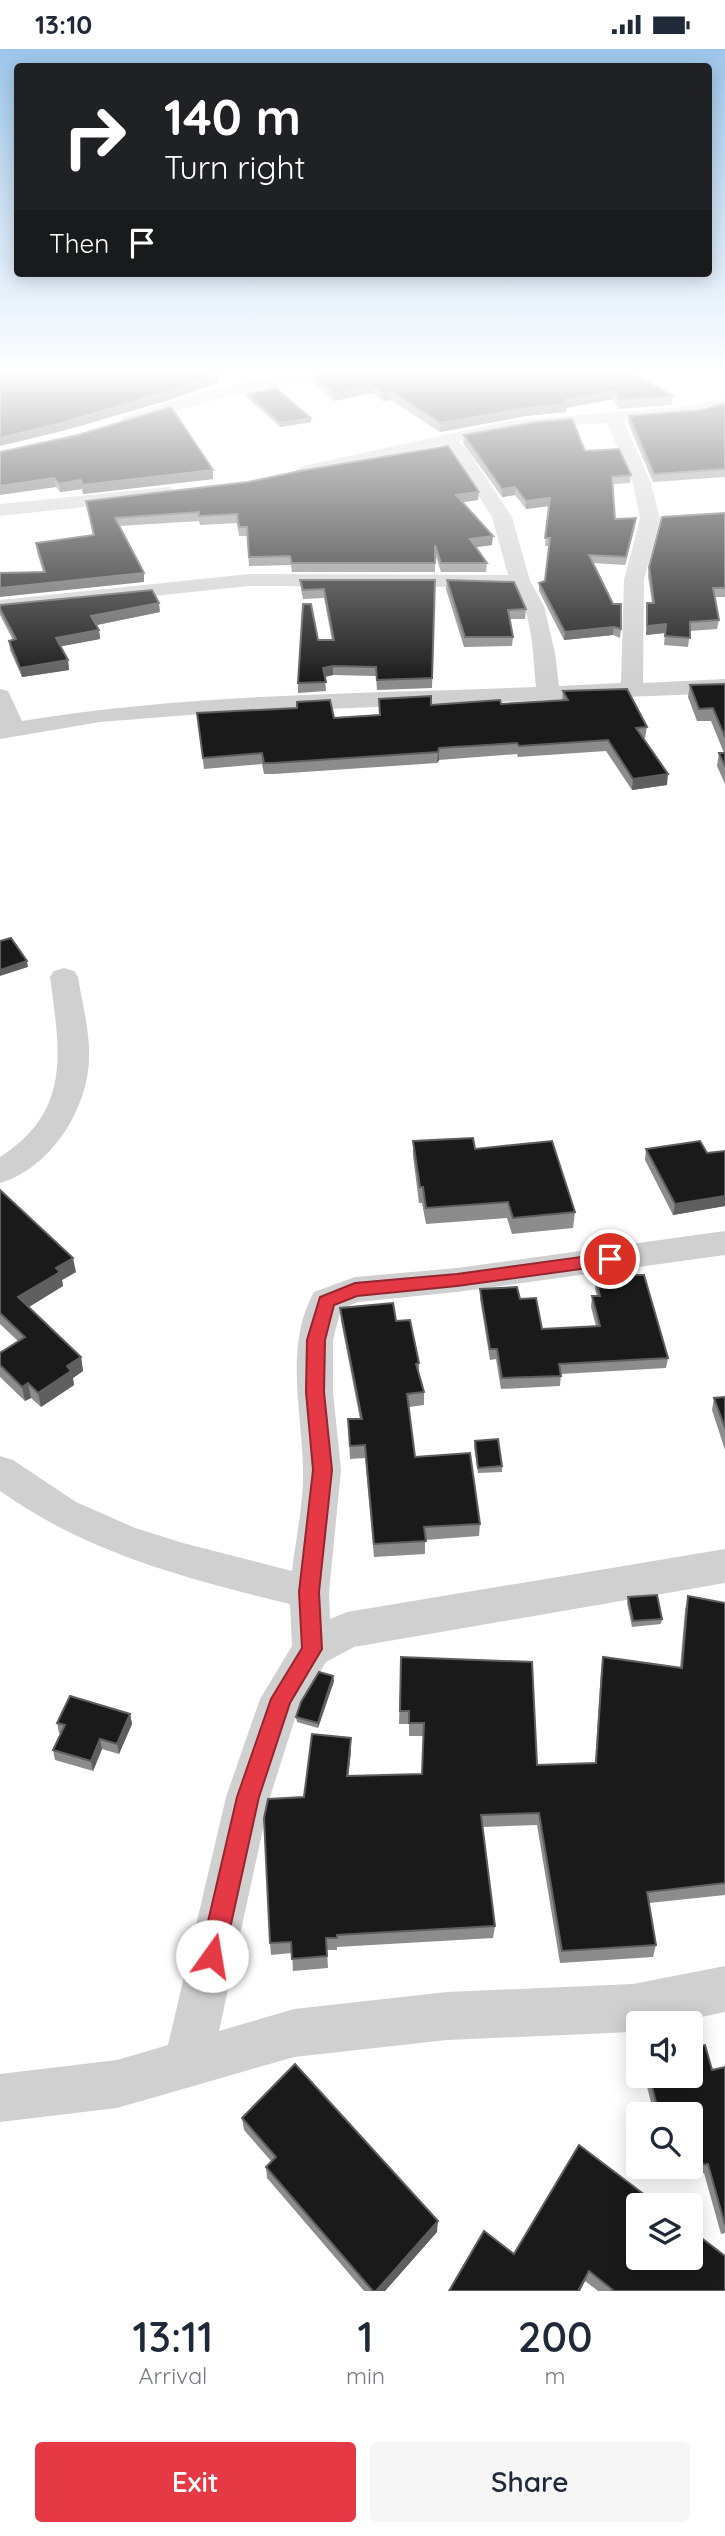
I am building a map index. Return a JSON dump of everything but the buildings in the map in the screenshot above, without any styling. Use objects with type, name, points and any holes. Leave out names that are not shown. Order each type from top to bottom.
[{"type":"street","points":[[475,475],[502,517],[520,581],[534,606],[544,653],[548,692]]},
{"type":"street","points":[[632,688],[635,580],[650,519],[638,475]]},
{"type":"street","points":[[0,510],[182,492]]},
{"type":"street","points":[[0,606],[249,580],[520,581]]},
{"type":"street","points":[[0,697],[6,730],[100,715],[201,707],[725,686]]},
{"type":"street","points":[[0,1173],[30,1154],[58,1121],[74,1063],[64,977]]},
{"type":"street","points":[[312,1649],[309,1592],[323,1470],[315,1392],[316,1340],[326,1301],[355,1290],[457,1280],[725,1243]]},
{"type":"street","points":[[0,1471],[62,1513],[121,1540],[194,1563],[309,1592]]},
{"type":"street","points":[[188,2062],[248,1797],[281,1699],[312,1649],[346,1630],[725,1566]]},
{"type":"street","points":[[0,2098],[117,2084],[294,2033],[447,2016],[633,2008],[725,1989]]},
{"type":"route","points":[[212,1956],[248,1797],[281,1699],[312,1649],[309,1592],[323,1470],[315,1392],[316,1340],[326,1301],[355,1290],[457,1280],[610,1259]]}]
